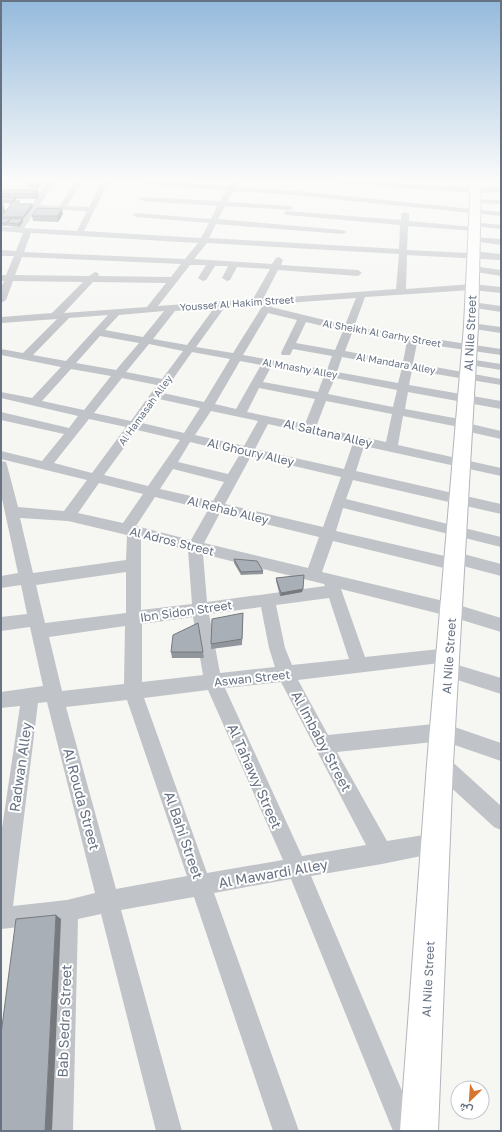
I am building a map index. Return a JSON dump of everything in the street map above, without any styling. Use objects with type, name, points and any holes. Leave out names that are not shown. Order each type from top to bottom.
[{"type":"street","points":[[1,300],[5,278],[19,254],[27,234]]},
{"type":"street","points":[[79,234],[125,239],[204,241],[312,234]]},
{"type":"street","points":[[56,315],[90,279],[125,239],[127,234]]},
{"type":"street","points":[[1,253],[19,254],[152,234]]},
{"type":"street","points":[[151,308],[204,241],[207,234]]},
{"type":"street","points":[[266,234],[276,236],[286,246],[339,249]]},
{"type":"street","points":[[309,429],[348,329],[358,275],[339,249],[343,234]]},
{"type":"street","points":[[401,292],[404,234]]},
{"type":"street","points":[[421,234],[501,290]]},
{"type":"street","points":[[442,234],[472,269],[501,309]]},
{"type":"street","points":[[442,234],[472,269],[501,330]]},
{"type":"street","points":[[485,234],[472,269],[501,367]]},
{"type":"street","points":[[472,269],[487,234]]},
{"type":"street","points":[[472,269],[491,234]]},
{"type":"street","points":[[472,269],[496,234]]},
{"type":"street","points":[[125,239],[187,262],[275,267],[358,275],[403,253],[472,269],[501,273]]},
{"type":"street","points":[[472,269],[501,242]]},
{"type":"street","points":[[130,530],[151,492],[208,406],[237,357],[264,303],[275,267],[286,246]]},
{"type":"street","points":[[472,269],[501,257]]},
{"type":"street","points":[[203,278],[212,263]]},
{"type":"street","points":[[226,278],[234,264]]},
{"type":"street","name":"Youssef Al Hakim Street","points":[[1,320],[151,308],[264,303],[358,275],[401,292],[472,269]]},
{"type":"street","name":"Al Sheikh Al Garhy Street","points":[[264,303],[303,318],[348,329],[413,339],[472,269]]},
{"type":"street","name":"Al Sheikh Al Garhy Street","points":[[472,269],[501,352]]},
{"type":"street","name":"Al Mandara Alley","points":[[290,345],[407,365],[472,269]]},
{"type":"street","name":"Al Mandara Alley","points":[[472,269],[501,382]]},
{"type":"street","name":"Al Mnashy Alley","points":[[98,332],[403,386],[472,269]]},
{"type":"street","name":"Al Mnashy Alley","points":[[472,269],[501,405]]},
{"type":"street","name":"Al Nile Street","points":[[419,1131],[440,764],[449,663],[465,426],[472,269]]},
{"type":"street","points":[[5,278],[173,280]]},
{"type":"street","name":"Al Hamasah Alley","points":[[68,516],[222,304]]},
{"type":"street","points":[[45,466],[173,307]]},
{"type":"street","points":[[35,402],[117,311]]},
{"type":"street","points":[[25,357],[68,314]]},
{"type":"street","points":[[281,364],[303,318]]},
{"type":"street","points":[[391,447],[413,339]]},
{"type":"street","points":[[1,352],[165,382]]},
{"type":"street","points":[[240,413],[268,362]]},
{"type":"street","points":[[256,384],[398,411],[501,435]]},
{"type":"street","name":"Al Ghoury Alley","points":[[1,395],[501,509]]},
{"type":"street","name":"Al Saltana Alley","points":[[156,395],[501,472]]},
{"type":"street","points":[[1,416],[72,432]]},
{"type":"street","points":[[195,546],[265,419]]},
{"type":"street","points":[[313,576],[360,440]]},
{"type":"street","name":"Al Rehab Alley","points":[[1,455],[327,534],[501,570]]},
{"type":"street","points":[[170,464],[232,479]]},
{"type":"street","name":"Al Rouda Street","points":[[1,465],[9,520],[27,579],[55,697],[110,901],[169,1131]]},
{"type":"street","points":[[339,502],[501,542]]},
{"type":"street","name":"Al Adros Street","points":[[9,520],[68,516],[313,576],[332,586],[452,610],[501,625]]},
{"type":"street","name":"Al Bahi Street","points":[[130,530],[133,565],[133,691],[286,1131]]},
{"type":"street","name":"Al Tahawy Street","points":[[195,546],[200,609],[213,682],[297,868],[406,1131]]},
{"type":"street","points":[[1,582],[133,565]]},
{"type":"street","points":[[332,586],[359,666]]},
{"type":"street","name":"Ibn Sidon Street","points":[[1,624],[38,625],[132,619],[267,600],[332,586]]},
{"type":"street","name":"Al Imbaby Street","points":[[267,600],[277,648],[286,674],[382,854]]},
{"type":"street","points":[[449,663],[501,686]]},
{"type":"street","name":"Aswan Street","points":[[1,700],[133,691],[359,666],[449,663]]},
{"type":"street","name":"Radwan Alley","points":[[1,910],[30,697]]},
{"type":"street","points":[[324,744],[443,732],[501,752]]},
{"type":"street","points":[[440,764],[501,820]]},
{"type":"street","name":"Al Mawardi Alley","points":[[1,918],[67,911],[110,901],[382,854],[436,843]]},
{"type":"street","name":"Bab Sedra Street","points":[[60,1131],[67,911]]},
{"type":"building","points":[[234,559],[257,561],[263,571],[241,572]]},
{"type":"building","points":[[304,575],[303,589],[281,593],[276,578]]},
{"type":"building","points":[[243,613],[242,639],[211,644],[212,619]]},
{"type":"building","points":[[198,623],[203,652],[171,652],[173,635]]},
{"type":"building","points":[[56,915],[45,1131],[1,1131],[1,1034],[16,919]]}]
